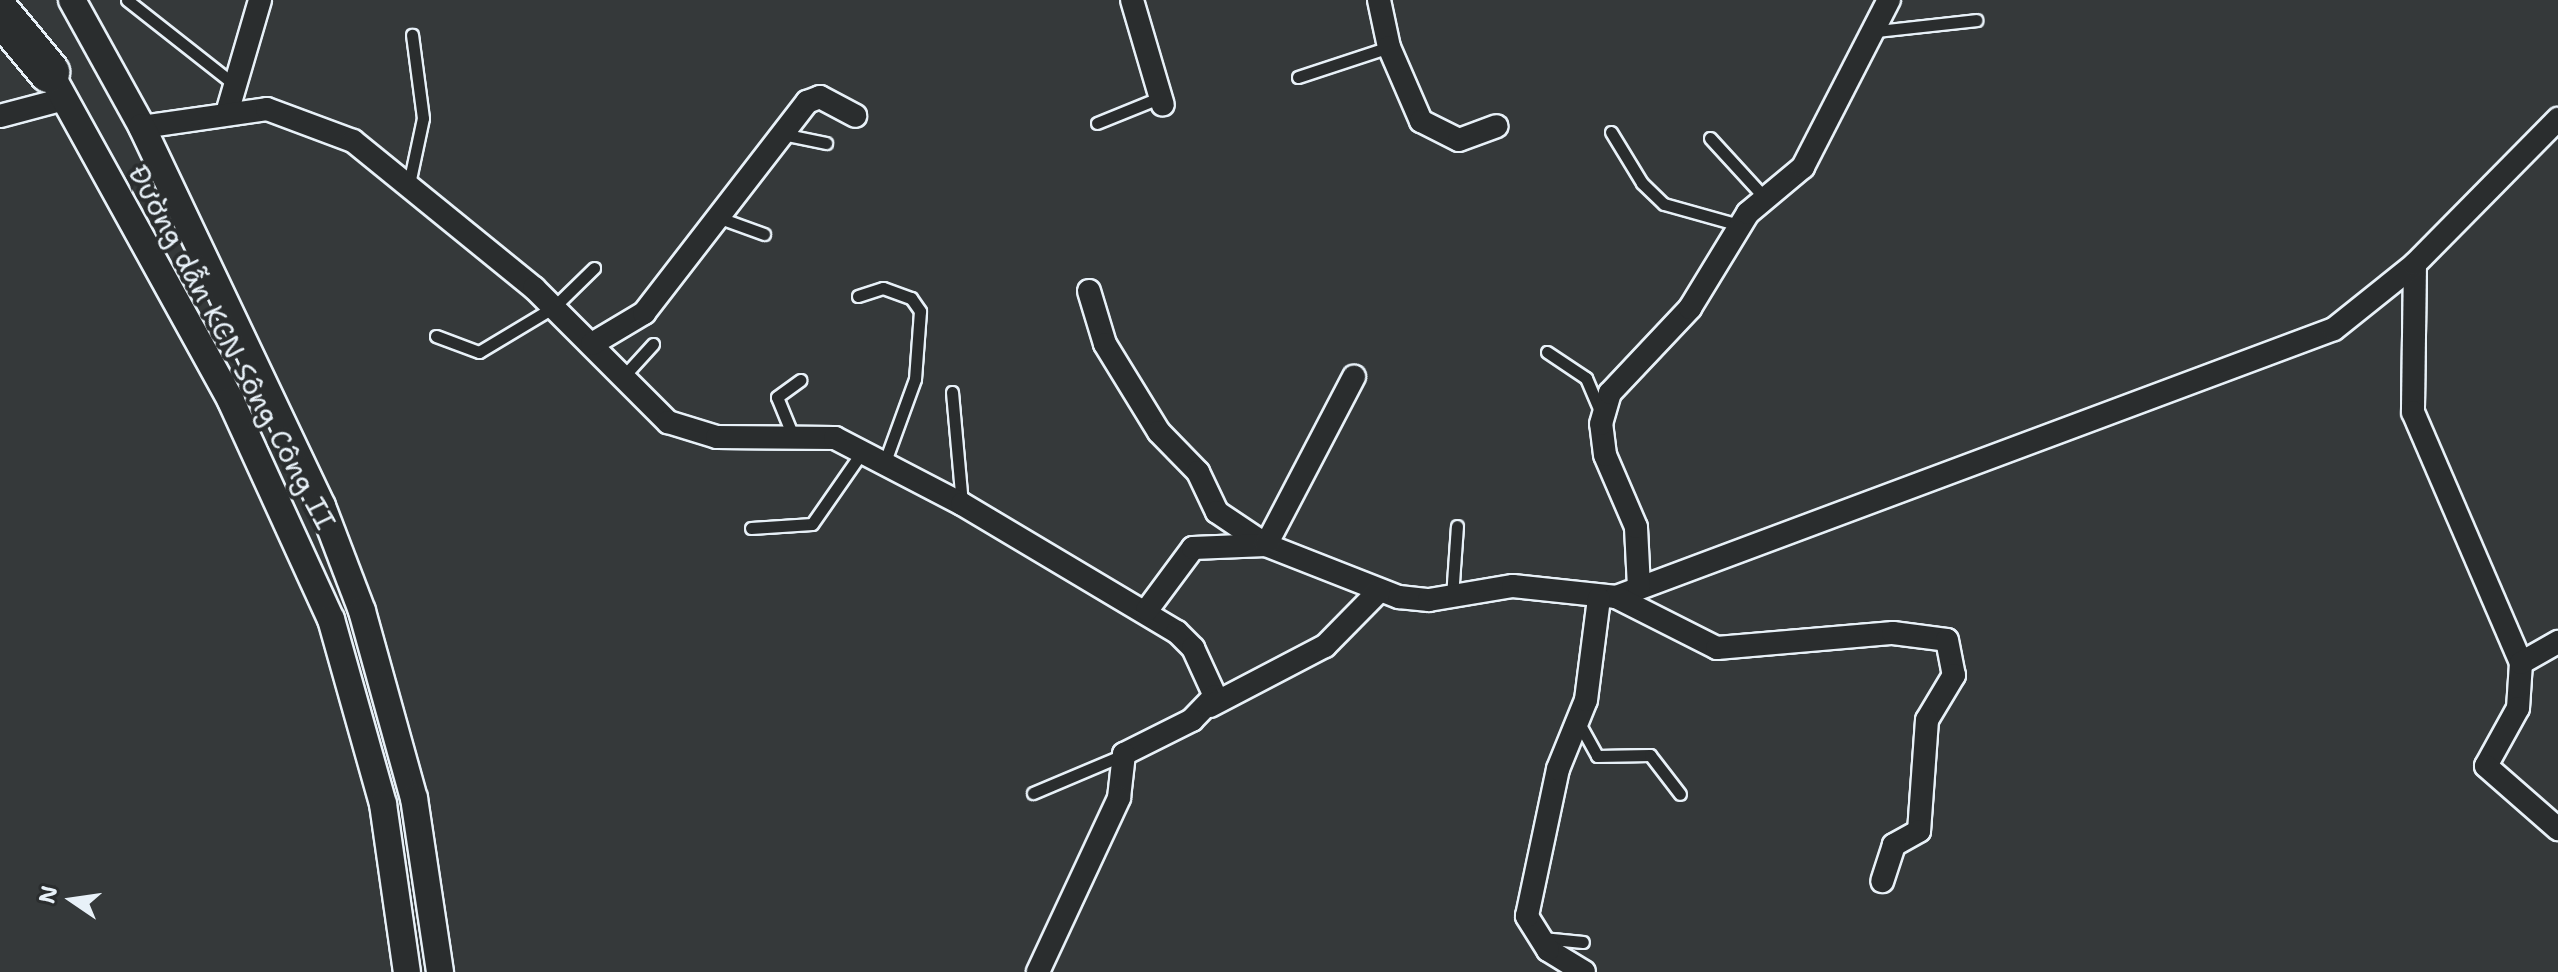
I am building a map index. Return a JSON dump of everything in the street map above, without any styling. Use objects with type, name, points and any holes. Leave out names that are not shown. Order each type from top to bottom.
[{"type":"highway","points":[[0,13],[56,85]]},
{"type":"street","name":"Đường dẫn KCN Sông Công II","points":[[11,0],[291,522],[363,723],[383,804],[407,972]]},
{"type":"street","name":"Đường dẫn KCN Sông Công II","points":[[72,0],[142,127],[322,506],[395,713],[440,972]]},
{"type":"street","points":[[227,113],[260,0]]},
{"type":"street","points":[[1132,0],[1162,101]]},
{"type":"street","points":[[1379,0],[1389,47],[1433,133],[1459,140],[1497,126]]},
{"type":"street","points":[[1639,587],[1636,527],[1605,455],[1601,424],[1610,393],[1690,308],[1739,225],[1813,153],[1877,31],[1889,0]]},
{"type":"street","points":[[0,116],[56,85]]},
{"type":"street","points":[[592,344],[644,313],[813,97],[855,116]]},
{"type":"street","points":[[142,127],[256,108],[300,117],[353,141],[409,184],[554,307],[592,344],[642,402],[692,432],[835,438],[962,504],[1147,610],[1193,648],[1212,681],[1210,706]]},
{"type":"street","points":[[1608,598],[2334,329],[2415,264],[2558,119]]},
{"type":"street","points":[[2415,264],[2413,412],[2521,663],[2518,708],[2486,766],[2558,829]]},
{"type":"street","points":[[1089,291],[1105,344],[1159,432],[1198,472],[1217,512],[1266,545],[1378,592],[1452,597],[1513,586],[1608,598],[1672,631],[1730,650],[1893,633],[1947,640],[1954,675],[1927,720],[1919,831],[1894,845],[1882,881]]},
{"type":"street","points":[[1266,545],[1354,377]]},
{"type":"street","points":[[1147,610],[1193,548],[1266,545]]},
{"type":"street","points":[[1038,972],[1119,798],[1124,754],[1325,646],[1378,592]]},
{"type":"street","points":[[1584,972],[1537,938],[1527,916],[1532,870],[1564,749],[1580,725],[1608,598]]},
{"type":"street","points":[[2521,663],[2558,642]]},
{"type":"street","points":[[363,723],[395,713]]},
{"type":"lane","points":[[127,0],[235,85]]},
{"type":"lane","points":[[1877,31],[1976,20]]},
{"type":"lane","points":[[409,184],[423,118],[412,35]]},
{"type":"lane","points":[[1298,77],[1389,47]]},
{"type":"lane","points":[[1097,123],[1162,101]]},
{"type":"lane","points":[[1611,132],[1642,183],[1664,204],[1739,225]]},
{"type":"lane","points":[[782,134],[826,143]]},
{"type":"lane","points":[[1710,138],[1765,198]]},
{"type":"lane","points":[[717,217],[764,234]]},
{"type":"lane","points":[[436,336],[479,352],[554,307],[594,268]]},
{"type":"lane","points":[[858,296],[883,288],[911,298],[920,311],[915,379],[884,464]]},
{"type":"lane","points":[[622,379],[653,344]]},
{"type":"lane","points":[[1547,352],[1595,389],[1601,424]]},
{"type":"lane","points":[[793,436],[777,397],[800,380]]},
{"type":"lane","points":[[952,392],[962,504]]},
{"type":"lane","points":[[751,528],[812,524],[862,452]]},
{"type":"lane","points":[[1452,597],[1457,526]]},
{"type":"lane","points":[[1580,725],[1597,756],[1650,755],[1680,794]]},
{"type":"lane","points":[[1033,793],[1124,754]]},
{"type":"lane","points":[[1537,938],[1583,942]]}]
